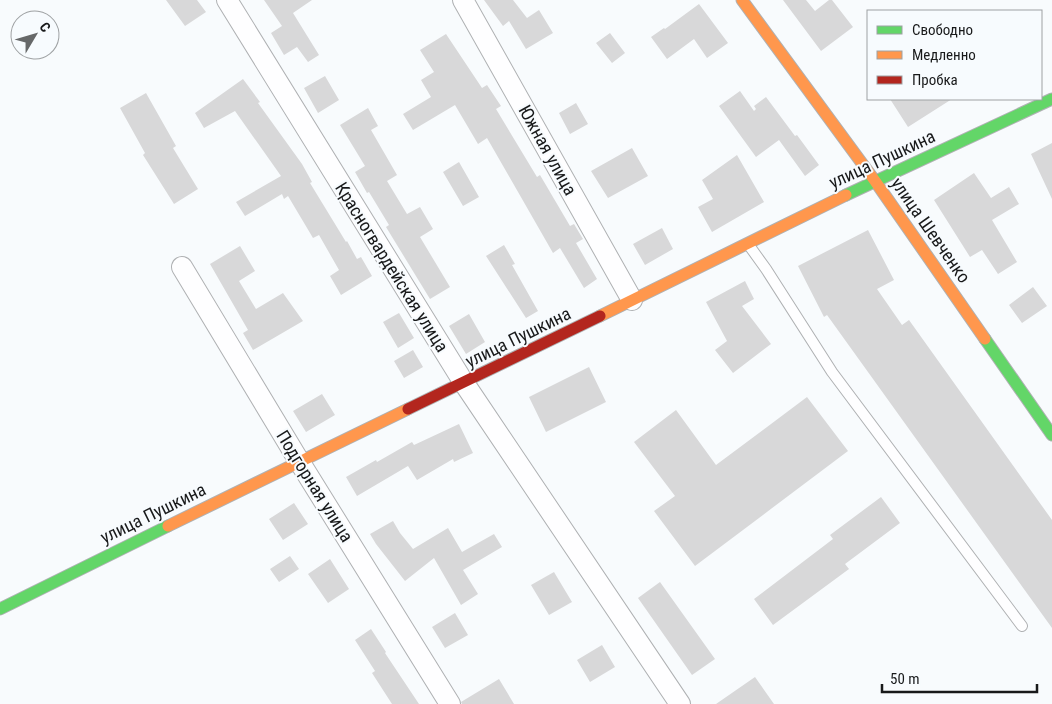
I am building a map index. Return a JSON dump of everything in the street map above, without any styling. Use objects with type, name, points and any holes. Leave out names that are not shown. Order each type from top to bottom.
[{"type":"street","name":"Красногвардейская улица","points":[[227,0],[464,382],[680,704]]},
{"type":"street","name":"Южная улица","points":[[463,0],[632,300]]},
{"type":"street","name":"улица Шевченко","points":[[742,0],[875,181],[1052,435]]},
{"type":"street","name":"улица Пушкина","points":[[0,609],[298,461],[875,181],[1052,99]]},
{"type":"street","name":"Подгорная улица","points":[[182,267],[298,461],[450,704]]},
{"type":"lane","points":[[747,244],[832,372],[1022,626]]},
{"type":"building","points":[[166,0],[197,0],[206,12],[185,26]]},
{"type":"building","points":[[264,0],[312,0],[293,13],[319,55],[308,62],[297,47],[284,55],[271,33],[282,26]]},
{"type":"building","points":[[484,0],[513,0],[527,18],[539,10],[553,33],[526,49],[509,21],[503,26]]},
{"type":"building","points":[[783,0],[806,0],[815,11],[829,0],[832,0],[853,27],[821,51]]},
{"type":"building","points":[[699,4],[728,43],[707,58],[694,39],[667,59],[651,37]]},
{"type":"building","points":[[610,33],[625,53],[612,63],[596,43]]},
{"type":"building","points":[[446,34],[482,88],[487,85],[501,106],[496,109],[537,177],[540,175],[570,226],[574,224],[583,239],[576,243],[597,279],[584,288],[560,248],[553,253],[487,138],[478,144],[455,105],[413,130],[403,114],[431,97],[421,80],[434,72],[420,50]]},
{"type":"building","points":[[325,76],[339,100],[318,113],[304,88]]},
{"type":"building","points":[[243,79],[302,164],[312,182],[310,183],[357,259],[361,257],[372,276],[341,295],[330,276],[339,270],[319,235],[313,238],[288,196],[284,199],[282,194],[245,216],[236,202],[281,176],[235,111],[204,128],[195,113]]},
{"type":"building","points":[[740,91],[754,111],[756,109],[754,106],[766,97],[819,165],[805,176],[779,140],[756,157],[719,106]]},
{"type":"building","points":[[146,93],[176,146],[173,148],[198,189],[174,204],[143,155],[145,153],[120,108]]},
{"type":"building","points":[[891,100],[950,100],[908,127]]},
{"type":"building","points":[[576,103],[588,124],[570,134],[559,113]]},
{"type":"building","points":[[368,108],[378,126],[371,130],[397,175],[387,181],[407,214],[420,207],[433,229],[420,237],[450,287],[430,299],[386,227],[389,225],[355,172],[365,166],[340,125]]},
{"type":"building","points":[[1052,143],[1052,199],[1031,154]]},
{"type":"building","points":[[632,148],[648,176],[608,198],[591,171]]},
{"type":"building","points":[[737,155],[764,202],[712,232],[698,207],[713,199],[702,180]]},
{"type":"building","points":[[459,162],[479,197],[463,206],[443,172]]},
{"type":"building","points":[[974,173],[991,198],[1009,187],[1019,204],[992,220],[1017,262],[998,274],[982,250],[970,257],[934,200]]},
{"type":"building","points":[[662,228],[673,249],[645,265],[633,244]]},
{"type":"building","points":[[868,230],[894,280],[877,289],[902,325],[909,320],[1052,520],[1052,628],[827,315],[824,317],[798,266]]},
{"type":"building","points":[[504,245],[515,264],[512,265],[538,311],[526,318],[486,256]]},
{"type":"building","points":[[240,246],[255,271],[239,281],[256,309],[283,293],[303,321],[253,350],[243,333],[248,330],[210,264]]},
{"type":"building","points":[[745,281],[754,299],[742,306],[771,344],[733,373],[715,350],[727,341],[706,302]]},
{"type":"building","points":[[1033,287],[1047,306],[1022,323],[1009,305]]},
{"type":"building","points":[[399,313],[414,338],[398,348],[383,322]]},
{"type":"building","points":[[469,314],[485,342],[466,354],[449,326]]},
{"type":"building","points":[[413,350],[423,367],[404,378],[394,361]]},
{"type":"building","points":[[589,367],[606,402],[546,432],[529,397]]},
{"type":"building","points":[[322,394],[335,415],[306,432],[293,411]]},
{"type":"building","points":[[807,397],[848,451],[695,566],[654,511],[675,496],[634,442],[676,410],[716,465]]},
{"type":"building","points":[[459,424],[473,453],[454,462],[453,459],[417,480],[408,466],[357,496],[346,477],[412,442],[414,445]]},
{"type":"building","points":[[881,497],[900,523],[845,564],[849,569],[773,625],[754,599],[833,539],[830,535]]},
{"type":"building","points":[[294,503],[308,524],[283,540],[269,519]]},
{"type":"building","points":[[393,521],[413,549],[448,528],[462,552],[494,534],[502,547],[463,570],[478,594],[461,605],[434,558],[405,581],[370,534]]},
{"type":"building","points":[[290,556],[299,569],[279,582],[270,569]]},
{"type":"building","points":[[330,559],[349,589],[328,603],[308,574]]},
{"type":"building","points":[[554,572],[572,602],[549,615],[531,585]]},
{"type":"building","points":[[660,582],[715,659],[692,675],[638,598]]},
{"type":"building","points":[[455,613],[468,635],[445,648],[432,627]]},
{"type":"building","points":[[371,629],[419,704],[392,704],[372,673],[375,671],[355,640]]},
{"type":"building","points":[[602,645],[615,667],[590,682],[577,660]]},
{"type":"building","points":[[755,677],[774,704],[716,704]]},
{"type":"building","points":[[499,679],[514,704],[462,704],[461,702]]},
{"type":"traffic: fast","points":[[846,195],[1052,99]]},
{"type":"traffic: fast","points":[[985,339],[1052,435]]},
{"type":"traffic: fast","points":[[0,609],[168,526]]},
{"type":"traffic: slow","points":[[742,0],[875,181],[985,339]]},
{"type":"traffic: slow","points":[[600,316],[846,195]]},
{"type":"traffic: slow","points":[[168,526],[408,409]]},
{"type":"traffic: jam","points":[[408,409],[600,316]]}]
